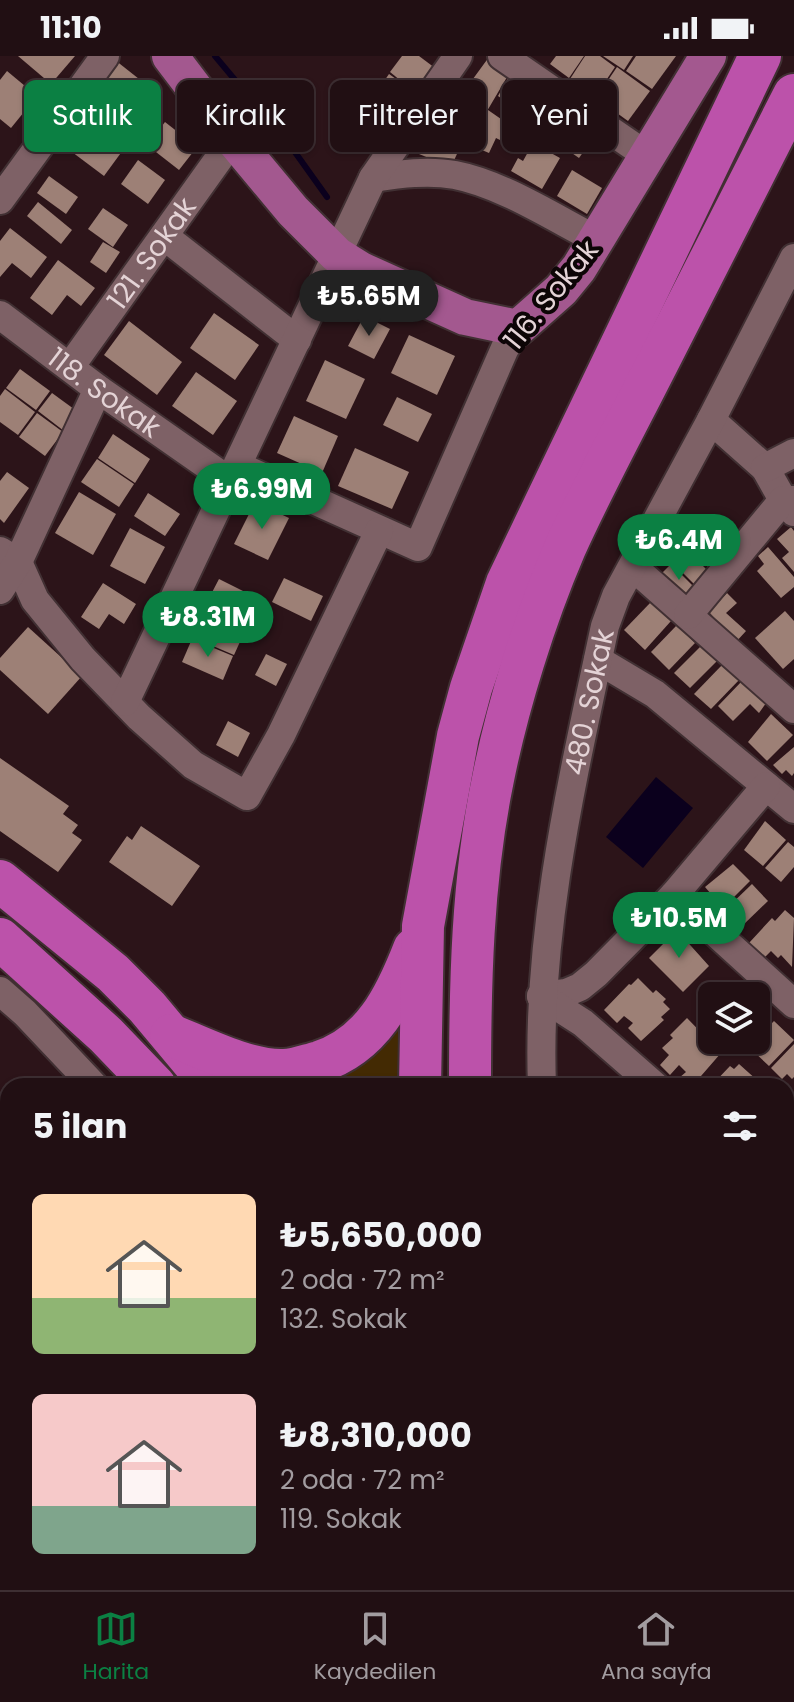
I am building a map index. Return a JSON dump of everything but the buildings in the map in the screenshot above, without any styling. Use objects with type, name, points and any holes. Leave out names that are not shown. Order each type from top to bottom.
[{"type":"highway","points":[[420,1078],[423,926],[458,736],[471,688],[507,583],[760,56]]},
{"type":"highway","points":[[470,1078],[471,977],[478,878],[490,794],[505,727],[546,595],[599,479],[794,95]]},
{"type":"highway","points":[[0,881],[113,973],[206,1078]]},
{"type":"highway","points":[[171,1035],[232,1059],[282,1070],[303,1067],[334,1056],[363,1037],[381,1019],[398,990],[423,926]]},
{"type":"highway","points":[[0,939],[106,1035],[147,1078]]},
{"type":"main road","points":[[170,56],[188,80]]},
{"type":"main road","name":"116. Sokak","points":[[518,328],[561,290],[597,240],[708,56]]},
{"type":"main road","points":[[244,152],[311,232],[337,255],[361,270],[465,317],[518,328]]},
{"type":"street","points":[[0,200],[105,56]]},
{"type":"street","points":[[125,702],[373,178],[458,56]]},
{"type":"street","points":[[502,56],[646,155]]},
{"type":"street","name":"121. Sokak","points":[[70,367],[224,152]]},
{"type":"street","points":[[373,178],[428,172],[467,178],[500,190],[597,240]]},
{"type":"street","points":[[164,236],[297,340]]},
{"type":"street","name":"480. Sokak","points":[[542,1078],[541,996],[559,857],[605,626],[616,596],[794,258]]},
{"type":"street","name":"118. Sokak","points":[[0,315],[98,389],[231,482],[238,466]]},
{"type":"street","name":"116. Sokak","points":[[379,531],[418,547],[505,348],[518,328]]},
{"type":"street","points":[[0,590],[9,556],[98,389]]},
{"type":"street","points":[[688,615],[790,504],[765,468],[711,420]]},
{"type":"street","points":[[765,468],[794,453]]},
{"type":"street","points":[[9,556],[35,600],[83,659],[125,702],[193,765],[247,796],[281,735],[379,531],[238,466]]},
{"type":"street","points":[[633,567],[794,709]]},
{"type":"street","points":[[598,660],[655,694],[794,809]]},
{"type":"street","points":[[541,996],[566,993],[580,987],[674,895],[766,786]]},
{"type":"street","points":[[674,895],[794,1004]]},
{"type":"street","points":[[0,991],[86,1078]]},
{"type":"street","points":[[541,996],[583,1023],[646,1078]]},
{"type":"shaded area","points":[[656,777],[693,808],[643,868],[606,837]]},
{"type":"shaded area","points":[[404,1011],[405,1078],[224,1078],[216,1068],[246,1077]]},
{"type":"waterway","points":[[215,56],[292,148],[327,197]]}]
